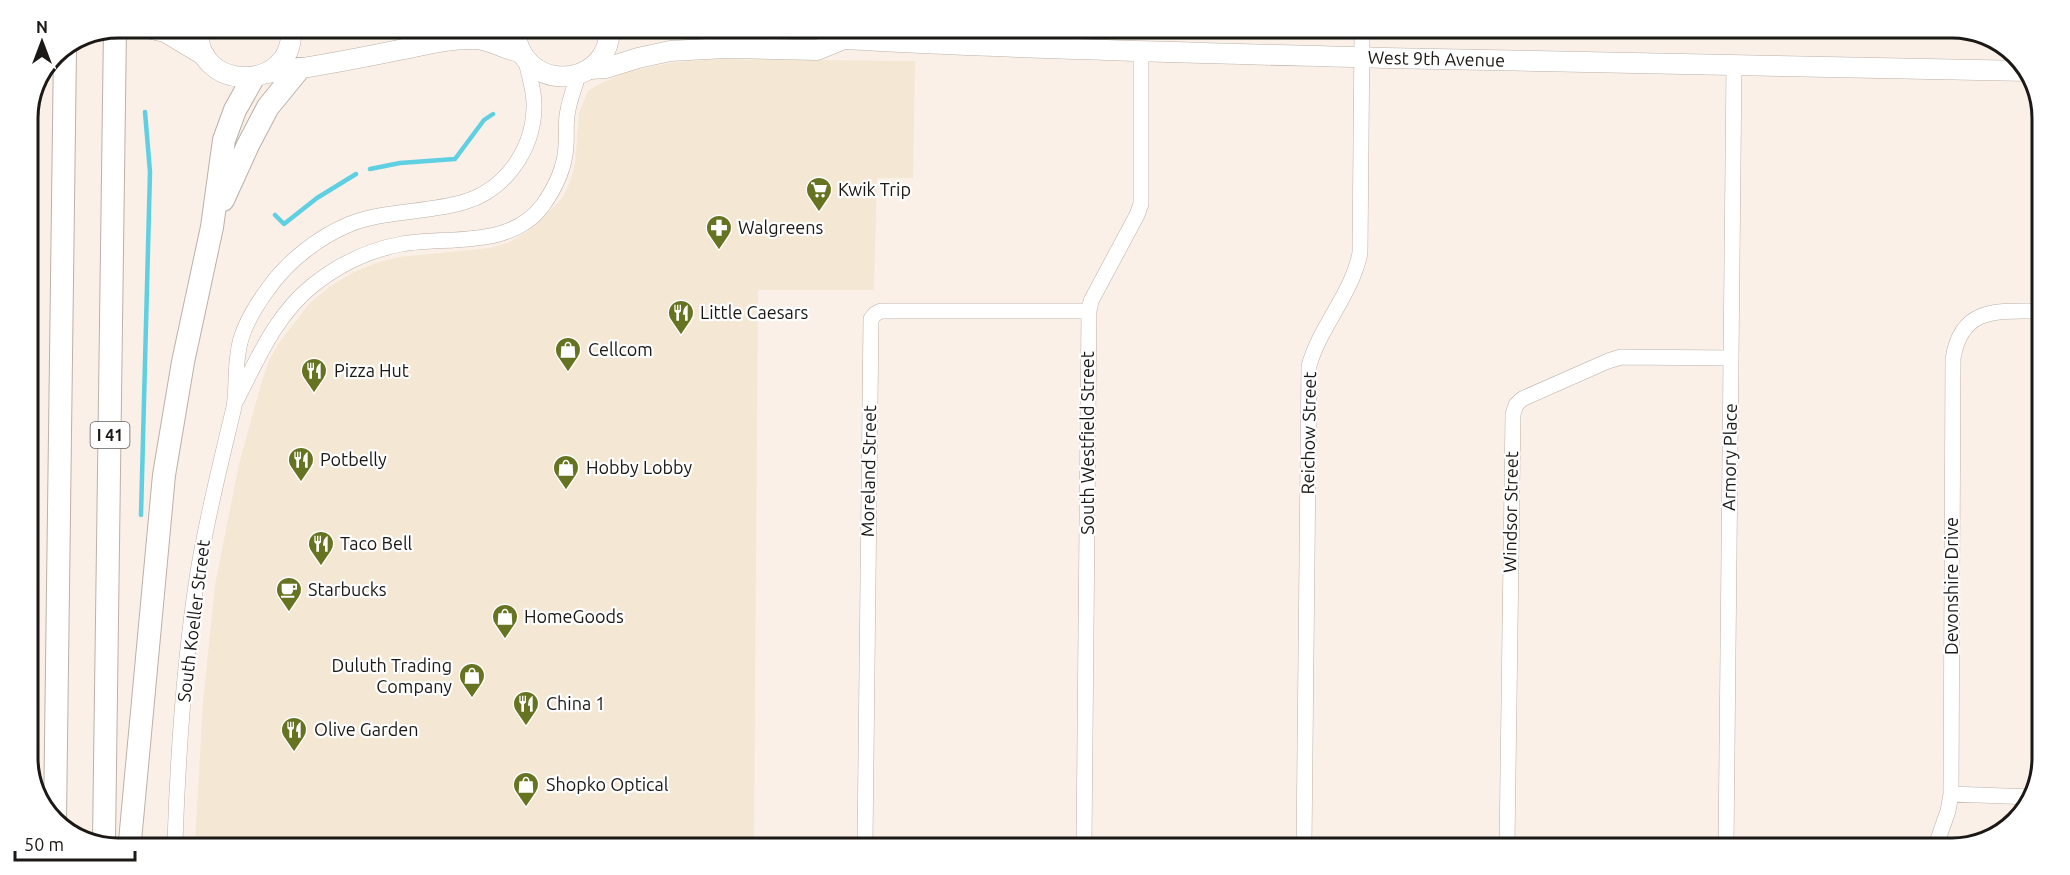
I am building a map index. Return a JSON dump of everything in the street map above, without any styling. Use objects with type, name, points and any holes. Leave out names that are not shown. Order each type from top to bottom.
[{"type":"highway","name":"I 41","points":[[104,836],[114,38]]},
{"type":"highway","points":[[212,227],[248,145],[268,107],[299,69]]},
{"type":"highway","points":[[55,807],[65,72]]},
{"type":"highway","points":[[130,838],[164,475],[183,362],[212,227],[224,140],[235,110],[260,75]]},
{"type":"main road","points":[[175,38],[205,56]]},
{"type":"main road","points":[[200,38],[205,56],[214,67],[239,78],[464,39],[489,41],[523,57]]},
{"type":"main road","points":[[260,75],[279,63],[288,51],[291,38]]},
{"type":"main road","points":[[515,38],[523,57]]},
{"type":"main road","points":[[584,72],[602,56],[609,38]]},
{"type":"main road","name":"West 9th Avenue","points":[[523,57],[537,70],[550,76],[564,78],[670,51],[726,48],[817,50],[831,38]]},
{"type":"main road","name":"West 9th Avenue","points":[[966,38],[1141,52],[1734,67],[2017,71]]},
{"type":"street","name":"Reichow Street","points":[[1304,838],[1309,366],[1313,351],[1352,279],[1360,253],[1362,38]]},
{"type":"street","name":"South Westfield Street","points":[[1084,838],[1089,311],[1091,301],[1141,204],[1141,52]]},
{"type":"street","name":"South Koeller Street","points":[[175,838],[188,644],[198,571],[214,486],[234,404],[238,352],[245,328],[255,308],[282,270],[316,243],[350,224],[398,213],[462,203],[487,191],[502,180],[524,150],[532,130],[534,107],[532,89],[523,57]]},
{"type":"street","name":"Armory Place","points":[[1726,838],[1734,67]]},
{"type":"street","name":"South Koeller Street","points":[[234,404],[270,335],[293,303],[334,270],[376,251],[403,244],[498,234],[517,226],[542,207],[561,170],[566,145],[568,110],[584,72]]},
{"type":"street","name":"Devonshire Drive","points":[[1939,838],[1951,794],[1953,359],[1955,346],[1967,325],[1986,313],[1998,310],[2032,311]]},
{"type":"street","name":"Moreland Street","points":[[865,838],[871,319],[881,311],[1089,311]]},
{"type":"street","name":"Windsor Street","points":[[1508,838],[1513,414],[1516,405],[1522,399],[1621,357],[1731,358]]},
{"type":"street","points":[[1951,794],[2023,797]]},
{"type":"shaded area","points":[[717,59],[915,61],[913,178],[877,178],[874,290],[758,290],[754,838],[195,838],[203,702],[215,585],[239,464],[261,384],[278,344],[309,304],[329,287],[354,272],[399,257],[490,248],[510,242],[528,231],[562,198],[570,182],[575,164],[579,113],[588,91],[627,72],[669,63]]},
{"type":"waterway","points":[[141,515],[150,172],[145,112]]},
{"type":"waterway","points":[[370,169],[400,163],[455,159],[484,120],[493,114]]},
{"type":"waterway","points":[[275,215],[284,224],[317,198],[356,174]]},
{"type":"place","name":"Kwik Trip","points":[[819,213]]},
{"type":"place","name":"Walgreens","points":[[719,251]]},
{"type":"place","name":"Little Caesars","points":[[681,336]]},
{"type":"place","name":"Cellcom","points":[[568,373]]},
{"type":"place","name":"Pizza Hut","points":[[314,394]]},
{"type":"place","name":"Potbelly","points":[[301,483]]},
{"type":"place","name":"Hobby Lobby","points":[[566,491]]},
{"type":"place","name":"Taco Bell","points":[[321,567]]},
{"type":"place","name":"Starbucks","points":[[289,613]]},
{"type":"place","name":"HomeGoods","points":[[505,640]]},
{"type":"place","name":"Duluth Trading Company","points":[[472,699]]},
{"type":"place","name":"China 1","points":[[526,727]]},
{"type":"place","name":"Olive Garden","points":[[294,753]]},
{"type":"place","name":"Shopko Optical","points":[[526,808]]}]
